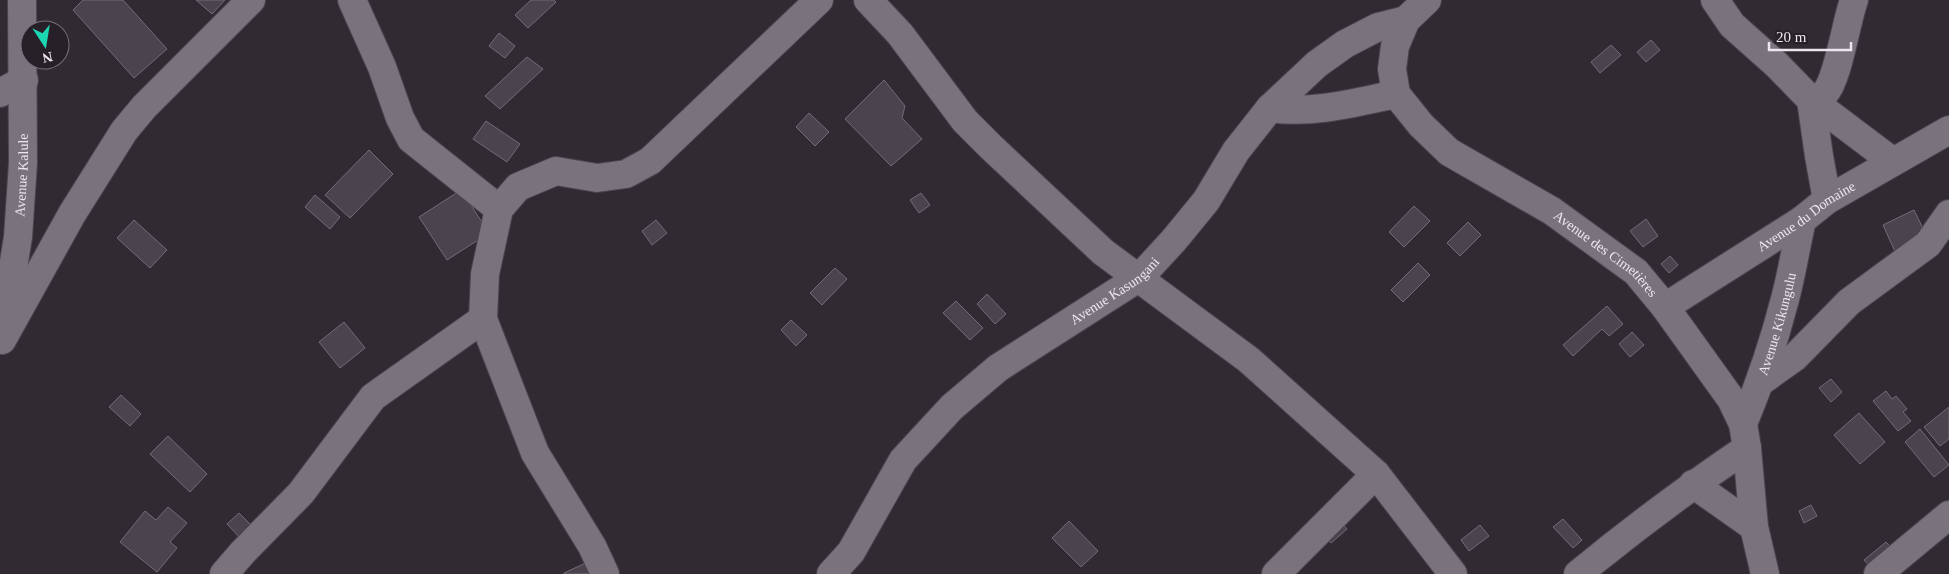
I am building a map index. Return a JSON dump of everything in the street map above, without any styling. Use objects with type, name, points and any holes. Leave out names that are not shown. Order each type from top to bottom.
[{"type":"street","name":"Avenue Kalule","points":[[1,344],[18,238],[23,163],[24,80],[22,0]]},
{"type":"street","points":[[1,344],[72,214],[124,132],[144,107],[251,0]]},
{"type":"street","points":[[352,0],[382,67],[400,118],[411,139],[498,209]]},
{"type":"street","points":[[605,574],[592,546],[534,453],[483,319],[485,274],[498,209],[518,188],[556,171],[597,178],[626,174],[650,161],[819,0]]},
{"type":"street","points":[[868,0],[900,34],[971,128],[1103,252],[1140,277],[1249,360],[1376,474],[1453,574]]},
{"type":"street","points":[[1270,108],[1292,111],[1334,107],[1396,94],[1392,69],[1395,46],[1406,20],[1427,0]]},
{"type":"street","points":[[1715,0],[1732,25],[1777,65],[1811,100],[1892,161]]},
{"type":"street","points":[[1811,100],[1824,95],[1830,84],[1842,48],[1854,0]]},
{"type":"street","name":"Avenue Kasungani","points":[[831,574],[851,552],[904,460],[952,407],[998,368],[1140,277],[1174,240],[1206,200],[1236,151],[1270,108],[1317,64],[1344,44],[1378,27],[1406,20]]},
{"type":"street","points":[[0,93],[24,80]]},
{"type":"street","name":"Avenue des Cimetières","points":[[1396,94],[1422,125],[1449,152],[1552,211],[1636,272],[1665,307],[1731,399],[1745,436],[1754,527],[1765,574]]},
{"type":"street","points":[[1811,100],[1817,147],[1827,200]]},
{"type":"street","name":"Avenue du Domaine","points":[[1665,307],[1802,220],[1827,200],[1949,130]]},
{"type":"street","points":[[1760,382],[1795,357],[1849,302],[1928,244],[1949,214]]},
{"type":"street","name":"Avenue Kikungulu","points":[[1745,436],[1786,298],[1802,220]]},
{"type":"street","points":[[224,574],[301,493],[372,397],[483,319]]},
{"type":"street","points":[[1578,574],[1693,484],[1745,436]]},
{"type":"street","points":[[1276,574],[1376,474]]},
{"type":"street","points":[[1693,484],[1754,527]]},
{"type":"street","points":[[1878,574],[1949,516]]},
{"type":"building","points":[[83,0],[123,0],[167,49],[134,78],[73,10]]},
{"type":"building","points":[[196,0],[225,0],[212,14]]},
{"type":"building","points":[[531,0],[554,0],[556,2],[528,28],[515,15]]},
{"type":"building","points":[[499,33],[515,46],[505,58],[489,46]]},
{"type":"building","points":[[1651,40],[1660,50],[1646,62],[1637,52]]},
{"type":"building","points":[[1611,45],[1621,55],[1600,73],[1591,62]]},
{"type":"building","points":[[527,57],[543,69],[500,109],[485,96]]},
{"type":"building","points":[[884,80],[905,106],[902,118],[922,139],[891,166],[845,119]]},
{"type":"building","points":[[809,113],[829,132],[815,146],[796,127]]},
{"type":"building","points":[[486,121],[520,144],[507,162],[473,139]]},
{"type":"building","points":[[369,150],[393,174],[350,218],[325,195]]},
{"type":"building","points":[[461,190],[489,233],[447,260],[419,217]]},
{"type":"building","points":[[921,193],[930,205],[919,213],[910,200]]},
{"type":"building","points":[[315,195],[340,217],[330,229],[305,207]]},
{"type":"building","points":[[1414,206],[1430,221],[1404,247],[1389,232]]},
{"type":"building","points":[[1914,210],[1929,241],[1897,256],[1883,225]]},
{"type":"building","points":[[1646,219],[1658,236],[1643,247],[1630,231]]},
{"type":"building","points":[[134,220],[167,250],[150,268],[117,238]]},
{"type":"building","points":[[656,220],[667,233],[652,245],[642,231]]},
{"type":"building","points":[[1468,222],[1481,235],[1460,256],[1447,243]]},
{"type":"building","points":[[1670,256],[1678,265],[1669,273],[1661,264]]},
{"type":"building","points":[[1418,263],[1430,275],[1403,302],[1391,290]]},
{"type":"building","points":[[835,268],[847,279],[822,305],[810,293]]},
{"type":"building","points":[[987,294],[1006,314],[995,324],[977,304]]},
{"type":"building","points":[[956,301],[983,328],[970,340],[943,313]]},
{"type":"building","points":[[1607,306],[1623,324],[1609,336],[1602,329],[1573,356],[1563,345]]},
{"type":"building","points":[[791,320],[807,335],[796,346],[781,330]]},
{"type":"building","points":[[344,322],[365,348],[340,368],[319,342]]},
{"type":"building","points":[[1632,332],[1644,345],[1630,357],[1619,344]]},
{"type":"building","points":[[1831,379],[1842,392],[1831,402],[1819,388]]},
{"type":"building","points":[[1886,391],[1892,399],[1896,396],[1907,409],[1903,412],[1911,421],[1898,431],[1873,401]]},
{"type":"building","points":[[121,395],[141,414],[130,426],[109,407]]},
{"type":"building","points":[[1949,407],[1949,439],[1940,446],[1924,427]]},
{"type":"building","points":[[1859,413],[1885,442],[1860,464],[1834,435]]},
{"type":"building","points":[[1920,429],[1949,465],[1934,477],[1905,442]]},
{"type":"building","points":[[168,436],[207,474],[190,492],[150,454]]},
{"type":"building","points":[[1811,505],[1817,516],[1804,523],[1799,511]]},
{"type":"building","points":[[168,507],[187,523],[170,542],[177,548],[157,572],[120,542],[145,511],[156,520]]},
{"type":"building","points":[[239,513],[255,529],[243,541],[227,524]]},
{"type":"building","points":[[1563,519],[1582,540],[1573,548],[1553,527]]},
{"type":"building","points":[[1069,521],[1098,551],[1081,567],[1052,538]]},
{"type":"building","points":[[1340,521],[1347,529],[1331,543],[1323,534]]},
{"type":"building","points":[[1480,525],[1489,536],[1469,551],[1461,540]]},
{"type":"building","points":[[1886,542],[1897,554],[1875,572],[1864,560]]},
{"type":"building","points":[[590,561],[594,574],[564,574],[564,573]]}]
